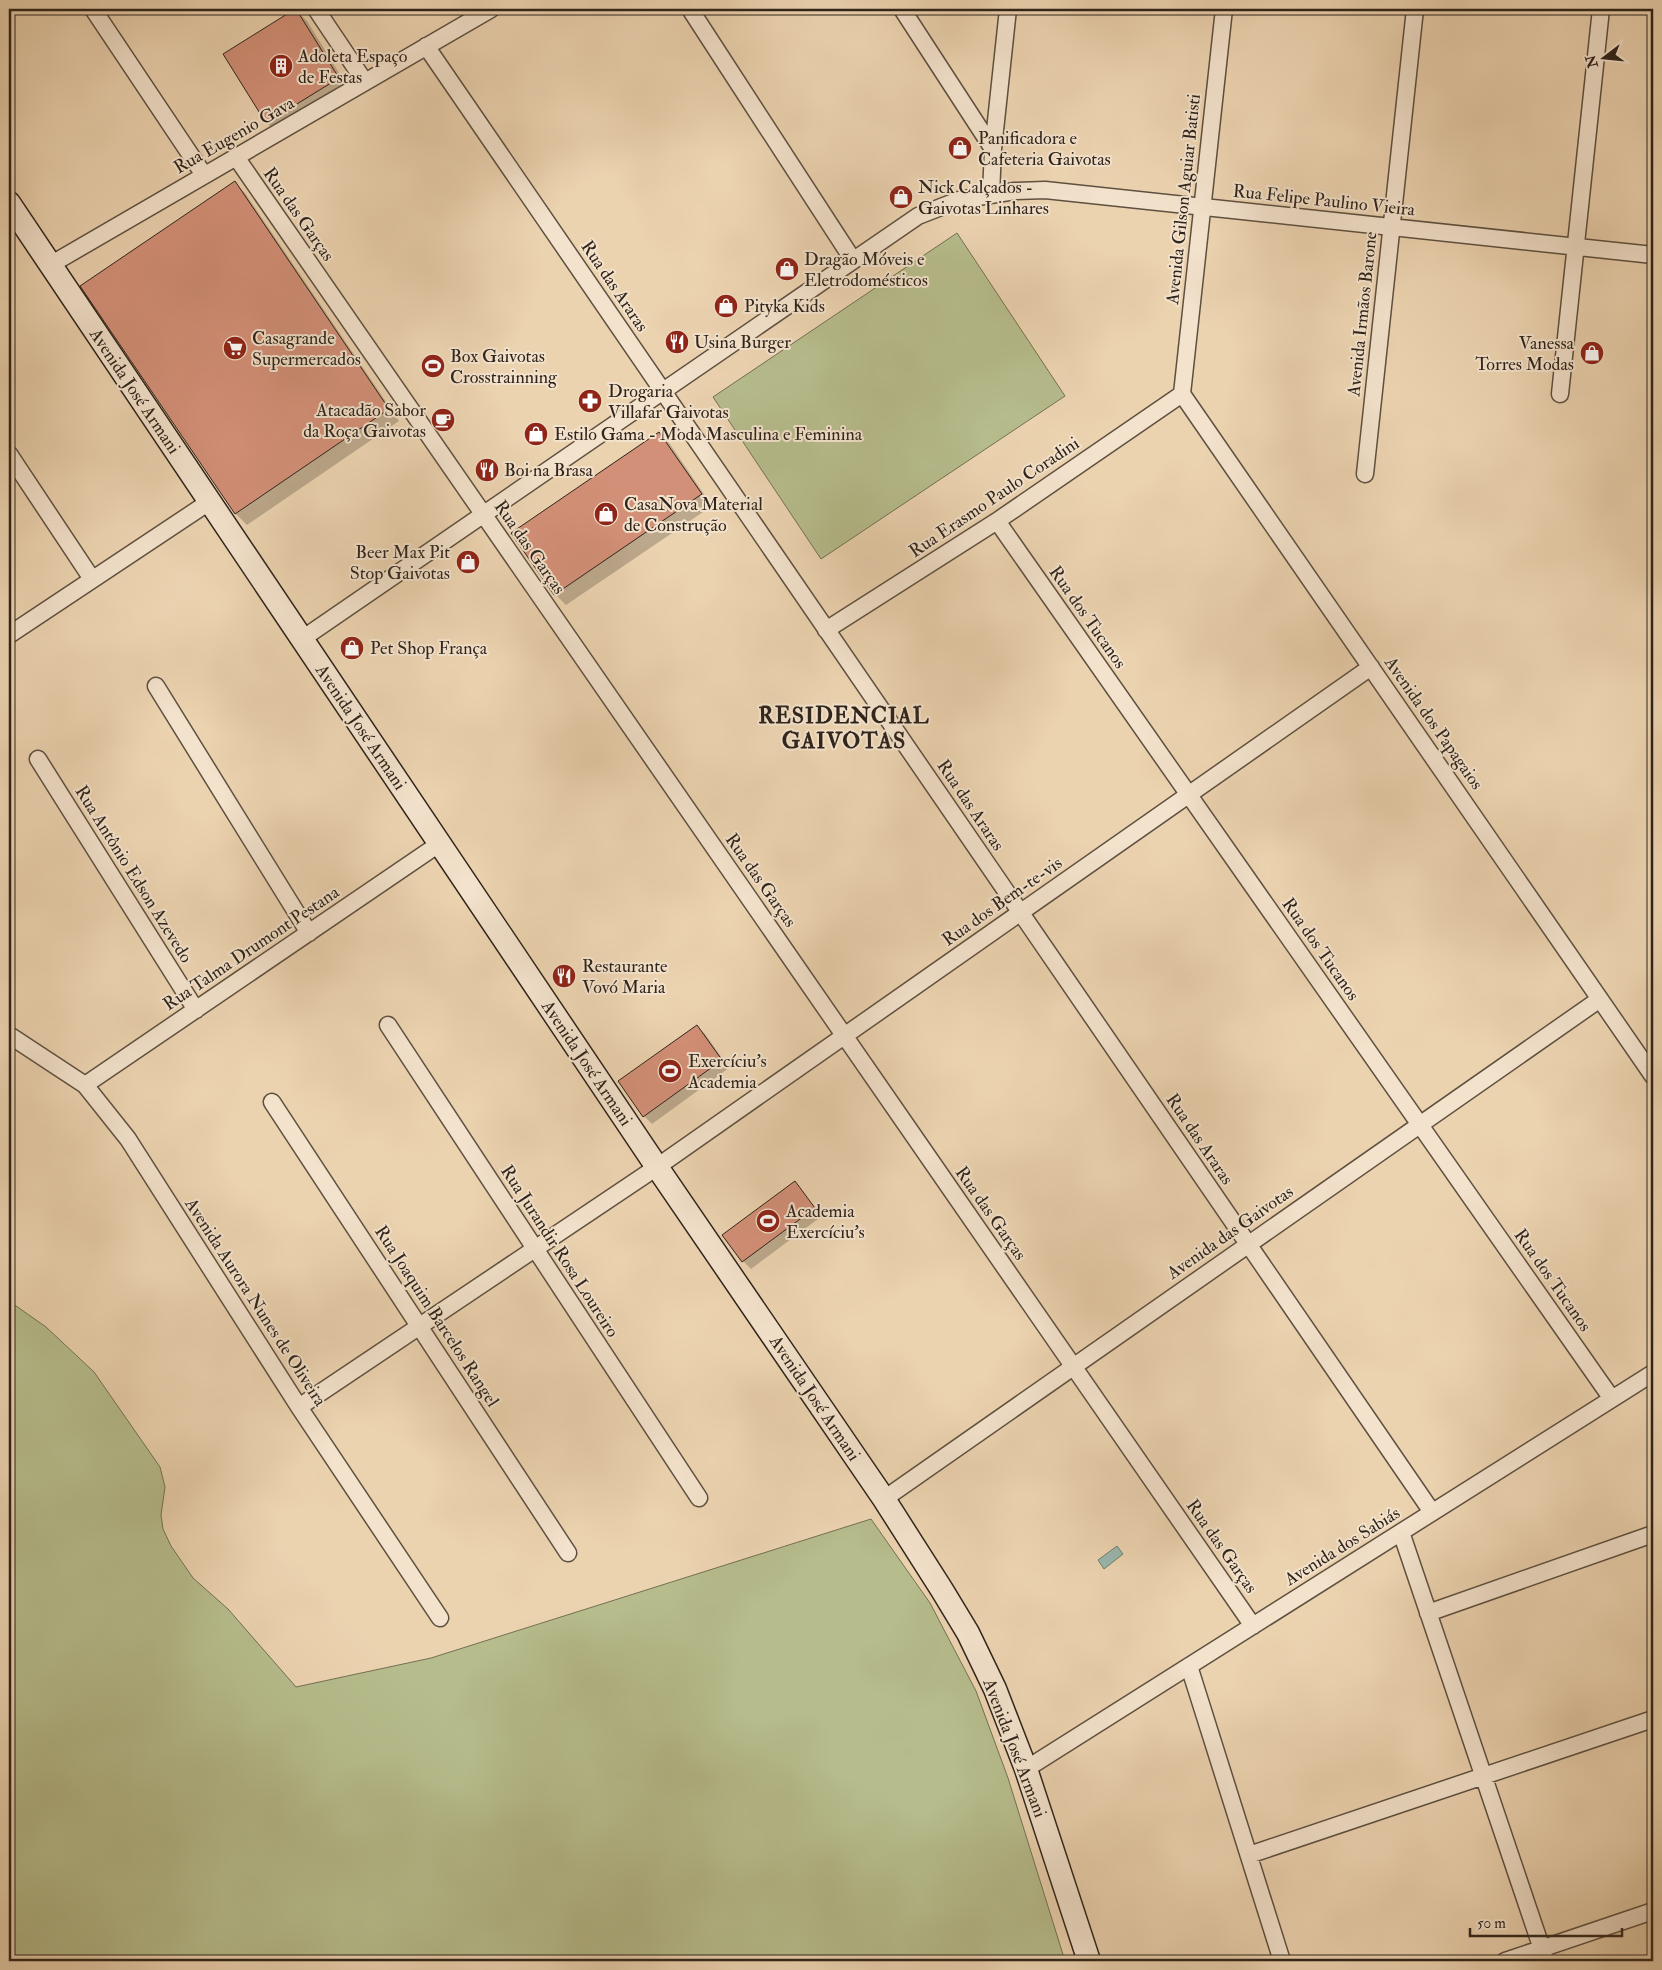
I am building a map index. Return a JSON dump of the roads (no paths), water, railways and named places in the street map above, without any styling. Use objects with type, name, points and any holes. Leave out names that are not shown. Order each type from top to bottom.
[{"type":"main road","name":"Avenida José Armani","points":[[9,203],[657,1167],[884,1499],[968,1633],[995,1689],[1026,1769],[1089,1961]]},
{"type":"street","points":[[93,9],[204,175]]},
{"type":"street","points":[[316,9],[365,82]]},
{"type":"street","name":"Rua Eugenio Gava","points":[[50,265],[491,9]]},
{"type":"street","points":[[690,9],[853,260]]},
{"type":"street","points":[[902,9],[993,149]]},
{"type":"street","points":[[990,194],[1008,9]]},
{"type":"street","name":"Avenida Gilson Aguiar Batisti","points":[[1182,394],[1224,9]]},
{"type":"street","name":"Avenida Irmãos Barone","points":[[1365,474],[1414,9]]},
{"type":"street","points":[[1560,394],[1601,9]]},
{"type":"street","name":"Rua das Araras","points":[[426,46],[1432,1512]]},
{"type":"street","name":"Rua das Garças","points":[[236,157],[1253,1626]]},
{"type":"street","name":"Rua Felipe Paulino Vieira","points":[[302,639],[918,216],[959,200],[1015,191],[1045,190],[1653,255]]},
{"type":"street","name":"Rua Erasmo Paulo Coradini","points":[[826,630],[997,521],[1182,394]]},
{"type":"street","name":"Avenida dos Papagaios","points":[[1182,394],[1653,1076]]},
{"type":"street","points":[[9,454],[92,579]]},
{"type":"street","points":[[9,635],[209,502]]},
{"type":"street","name":"Rua dos Tucanos","points":[[997,521],[1612,1399]]},
{"type":"street","name":"Rua dos Bem-te-vis","points":[[299,1407],[657,1167],[1371,667]]},
{"type":"street","points":[[156,686],[308,933]]},
{"type":"street","name":"Rua Antônio Edson Azevedo","points":[[38,760],[196,1010]]},
{"type":"street","name":"Rua Talma Drumont Pestana","points":[[85,1085],[440,844]]},
{"type":"street","name":"Avenida das Gaivotas","points":[[884,1499],[1600,999]]},
{"type":"street","name":"Rua Jurandir Rosa Loureiro","points":[[388,1025],[699,1498]]},
{"type":"street","name":"Avenida Aurora Nunes de Oliveira","points":[[9,1035],[85,1085],[128,1139],[299,1407],[440,1618]]},
{"type":"street","name":"Rua Joaquim Barcelos Rangel","points":[[272,1102],[568,1553]]},
{"type":"street","name":"Avenida dos Sabiás","points":[[1026,1769],[1653,1373]]},
{"type":"street","points":[[1401,1532],[1544,1955]]},
{"type":"street","points":[[1428,1613],[1653,1534]]},
{"type":"street","points":[[1189,1666],[1282,1961]]},
{"type":"street","points":[[1249,1855],[1653,1720]]},
{"type":"street","points":[[1505,1961],[1544,1955],[1653,1912]]},
{"type":"water","points":[[1117,1546],[1123,1554],[1104,1569],[1098,1560]]},
{"type":"place","name":"Adoleta Espaço de Festas","points":[[281,66]]},
{"type":"place","name":"Panificadora e Cafeteria Gaivotas","points":[[960,148]]},
{"type":"place","name":"Nick Calçados - Gaivotas Linhares","points":[[901,197]]},
{"type":"place","name":"Dragão Móveis e Eletrodomésticos","points":[[787,269]]},
{"type":"place","name":"Pityka Kids","points":[[726,306]]},
{"type":"place","name":"Usina Burger","points":[[677,342]]},
{"type":"place","name":"Casagrande Supermercados","points":[[235,348]]},
{"type":"place","name":"Vanessa Torres Modas","points":[[1592,353]]},
{"type":"place","name":"Box Gaivotas Crosstrainning","points":[[433,366]]},
{"type":"place","name":"Drogaria Villafar Gaivotas","points":[[590,401]]},
{"type":"place","name":"Atacadão Sabor da Roça Gaivotas","points":[[443,420]]},
{"type":"place","name":"Estilo Gama - Moda Masculina e Feminina","points":[[536,434]]},
{"type":"place","name":"Boi na Brasa","points":[[487,470]]},
{"type":"place","name":"CasaNova Material de Construção","points":[[606,514]]},
{"type":"place","name":"Beer Max Pit Stop Gaivotas","points":[[468,562]]},
{"type":"place","name":"Pet Shop França","points":[[352,648]]},
{"type":"place","name":"Restaurante Vovó Maria","points":[[564,976]]},
{"type":"place","name":"Exercíciu's Academia","points":[[670,1071]]},
{"type":"place","name":"Academia Exercíciu's","points":[[768,1221]]},
{"type":"district","name":"RESIDENCIAL GAIVOTAS","points":[[844,728]]}]
